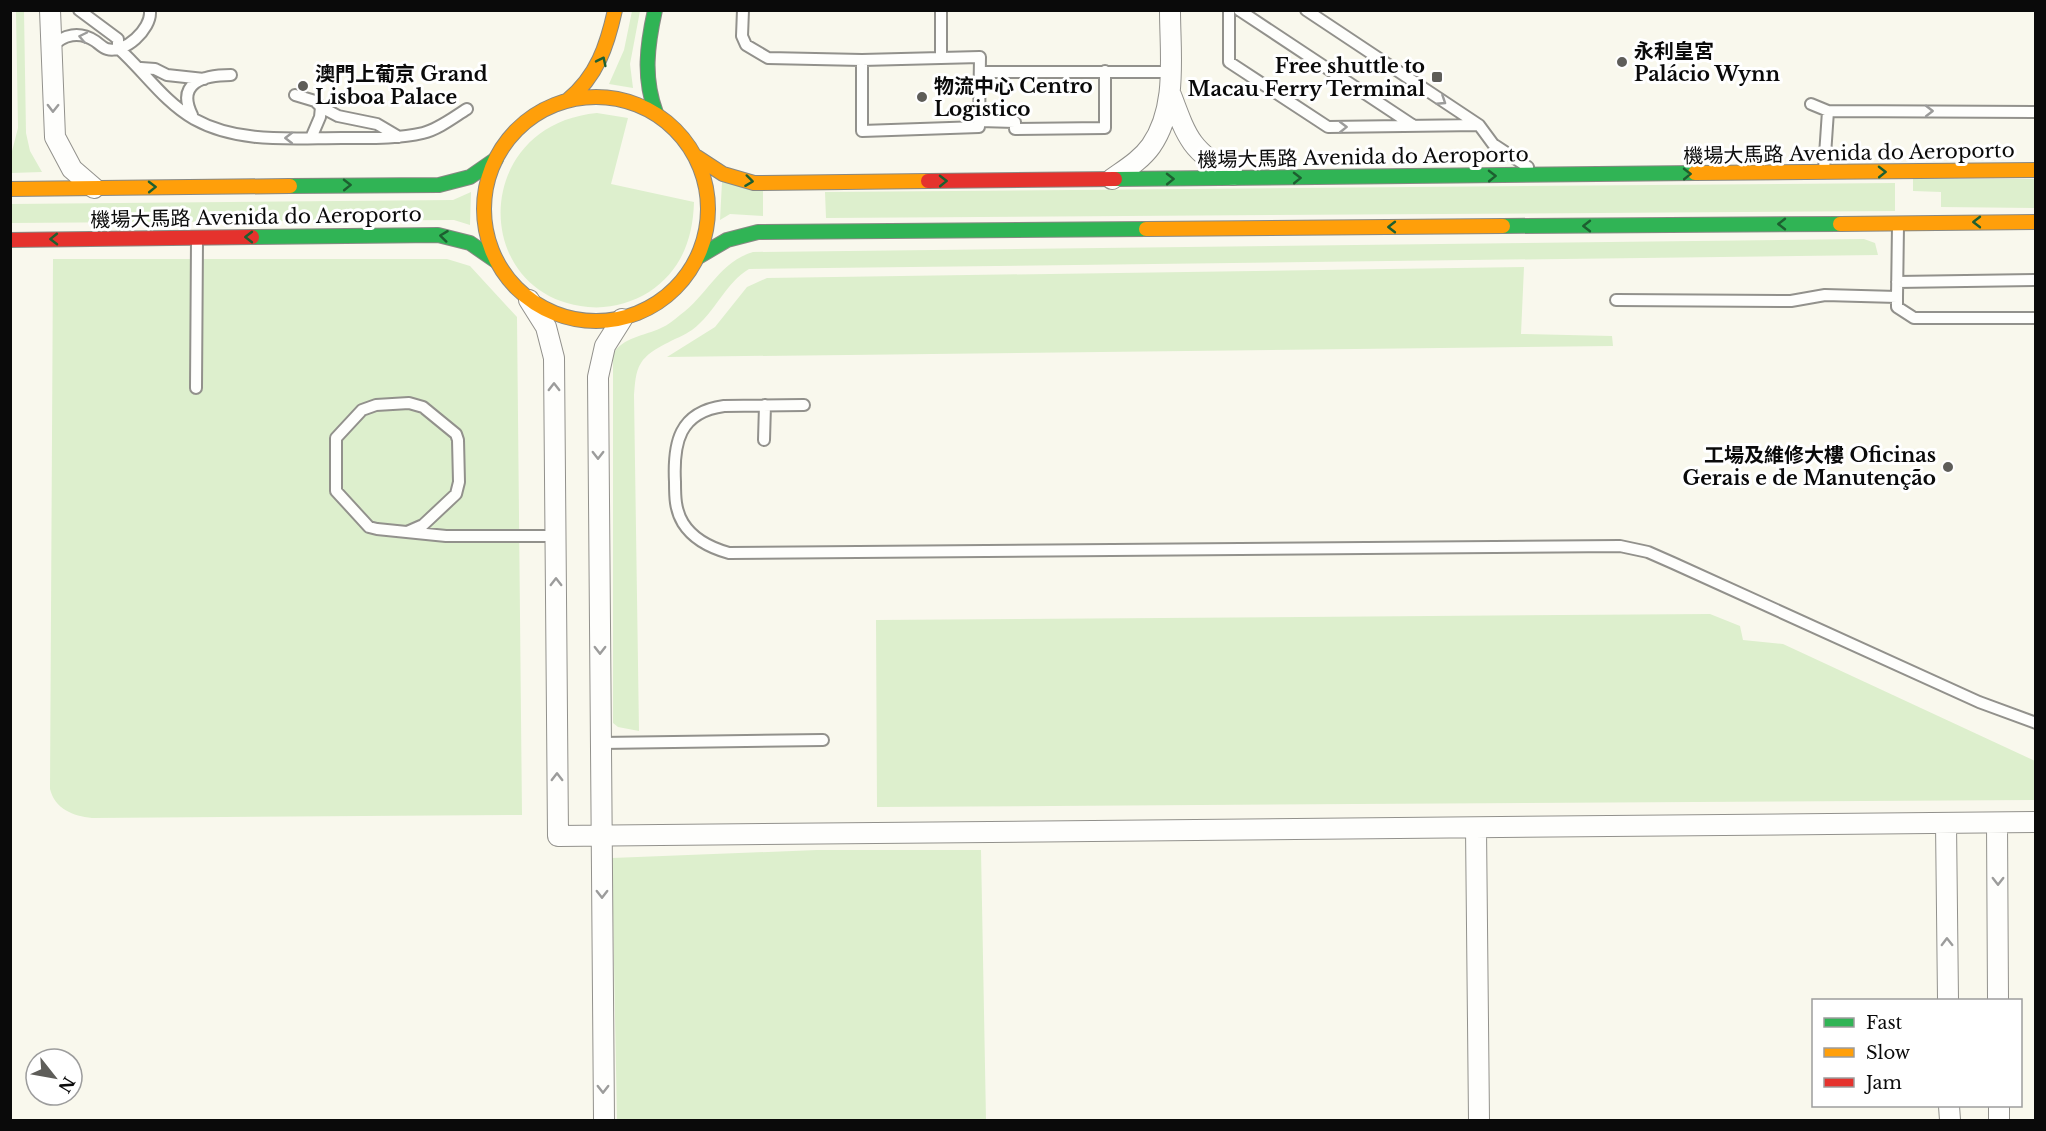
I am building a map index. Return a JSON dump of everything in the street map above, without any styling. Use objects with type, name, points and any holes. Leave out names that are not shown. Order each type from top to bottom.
[{"type":"main road","points":[[568,100],[608,98],[628,101],[656,113],[679,132],[696,157],[707,190],[708,224],[698,257],[685,279],[667,297],[646,310],[622,319],[598,322],[574,320],[550,312],[529,300],[510,282],[496,261],[487,236],[484,210],[487,184],[496,159],[514,133],[522,126],[539,113],[568,100],[581,91],[600,65],[607,50],[615,10]]},
{"type":"main road","points":[[655,10],[644,68],[650,99],[656,113]]},
{"type":"main road","name":"機場大馬路 Avenida do Aeroporto","points":[[696,157],[723,174],[754,183],[2036,170]]},
{"type":"main road","name":"機場大馬路 Avenida do Aeroporto","points":[[10,189],[439,185],[470,177],[496,159]]},
{"type":"main road","points":[[698,257],[727,240],[758,232],[2036,222]]},
{"type":"main road","name":"機場大馬路 Avenida do Aeroporto","points":[[10,240],[438,235],[470,243],[496,261]]},
{"type":"street","points":[[50,10],[55,137],[72,169],[93,188]]},
{"type":"street","points":[[1170,10],[1171,95],[1187,138],[1208,161],[1239,178]]},
{"type":"street","points":[[1112,179],[1139,159],[1151,145],[1171,95]]},
{"type":"street","points":[[529,300],[546,327],[554,358],[558,836],[2036,822]]},
{"type":"street","points":[[604,1120],[598,377],[605,346],[622,319]]},
{"type":"street","points":[[1946,823],[1948,999]]},
{"type":"street","points":[[1997,823],[1998,999]]},
{"type":"street","points":[[1476,828],[1479,1120]]},
{"type":"lane","points":[[742,10],[742,36],[746,45],[768,58],[862,60],[980,57],[979,127],[862,131],[862,60]]},
{"type":"lane","points":[[941,10],[941,58]]},
{"type":"lane","points":[[1229,10],[1229,62],[1328,127],[1479,125]]},
{"type":"lane","points":[[1239,10],[1414,126]]},
{"type":"lane","points":[[1306,10],[1479,125],[1493,144],[1541,175]]},
{"type":"lane","points":[[84,12],[118,39],[118,48],[141,68],[149,83],[194,118],[210,126],[252,136],[399,137],[426,132],[467,109]]},
{"type":"lane","points":[[51,49],[63,36],[70,35],[85,36],[107,49],[118,48],[135,41],[151,18],[150,12]]},
{"type":"lane","points":[[141,68],[155,69],[167,75],[205,79]]},
{"type":"lane","points":[[980,121],[1015,122],[1015,129],[1104,128],[1105,71]]},
{"type":"lane","points":[[981,72],[1171,72]]},
{"type":"lane","points":[[194,118],[186,102],[186,94],[192,85],[213,75],[231,75]]},
{"type":"lane","points":[[295,95],[315,102],[338,116],[377,124],[399,137]]},
{"type":"lane","points":[[1811,104],[1828,111],[2036,112]]},
{"type":"lane","points":[[311,138],[320,117],[321,107]]},
{"type":"lane","points":[[1824,172],[1828,111]]},
{"type":"lane","points":[[1898,223],[1898,307],[1914,318],[2036,318]]},
{"type":"lane","points":[[196,388],[197,237]]},
{"type":"lane","points":[[1897,282],[2036,280]]},
{"type":"lane","points":[[1616,300],[1791,301],[1838,295],[1897,297]]},
{"type":"lane","points":[[407,532],[423,525],[456,494],[459,482],[458,440],[453,430],[416,404],[376,405],[362,410],[336,438],[336,491],[369,527],[407,532],[446,536],[556,536]]},
{"type":"lane","points":[[764,440],[765,405]]},
{"type":"lane","points":[[804,405],[712,408],[692,418],[678,437],[674,461],[675,503],[678,515],[691,533],[715,549],[729,553],[1620,546],[1648,552],[1979,702],[2036,723]]},
{"type":"lane","points":[[601,743],[823,740]]},
{"type":"green space","points":[[16,11],[24,11],[26,133],[30,151],[42,172],[11,173],[11,155],[18,128]]},
{"type":"green space","points":[[632,11],[640,11],[630,64],[633,88],[609,84],[624,50]]},
{"type":"green space","points":[[597,113],[628,118],[611,184],[694,202],[688,241],[677,264],[660,284],[635,299],[620,304],[588,307],[549,296],[522,274],[506,244],[501,210],[507,177],[525,147],[555,124]]},
{"type":"green space","points":[[1913,179],[2035,179],[2035,208],[1941,207],[1941,192],[1913,191]]},
{"type":"green space","points":[[722,182],[763,189],[763,216],[730,214],[720,220]]},
{"type":"green space","points":[[1895,183],[1895,211],[826,218],[825,192]]},
{"type":"green space","points":[[471,192],[470,225],[454,220],[11,223],[10,204],[453,200]]},
{"type":"green space","points":[[1864,239],[1875,243],[1878,255],[749,269],[734,282],[700,323],[692,330],[651,352],[645,357],[638,370],[634,395],[639,731],[618,727],[613,723],[613,354],[628,340],[671,322],[698,299],[731,263],[753,252]]},
{"type":"green space","points":[[53,259],[447,259],[470,266],[517,317],[522,815],[92,818],[72,813],[56,802],[50,789]]},
{"type":"green space","points":[[1524,267],[1521,334],[1612,336],[1613,346],[667,357],[715,327],[747,287],[767,278]]},
{"type":"green space","points":[[1710,614],[1740,626],[1743,640],[1783,644],[2035,761],[2035,800],[877,807],[876,620]]},
{"type":"green space","points":[[817,850],[981,850],[986,1120],[617,1120],[612,858]]},
{"type":"traffic: fast","points":[[655,10],[650,36],[648,75],[656,113]]},
{"type":"traffic: fast","points":[[290,186],[439,185],[470,177],[496,159]]},
{"type":"traffic: fast","points":[[1115,179],[1695,173]]},
{"type":"traffic: fast","points":[[1503,226],[1840,224]]},
{"type":"traffic: fast","points":[[698,257],[727,240],[758,232],[1146,229]]},
{"type":"traffic: fast","points":[[252,237],[438,235],[470,243],[496,261]]},
{"type":"traffic: slow","points":[[568,100],[594,70],[604,48],[615,10]]},
{"type":"traffic: slow","points":[[585,97],[607,97],[639,105],[649,110],[667,122],[683,138],[700,166],[706,187],[708,209],[706,231],[700,252],[683,280],[667,296],[639,313],[607,321],[585,321],[553,313],[543,308],[525,296],[509,280],[492,252],[484,220],[484,198],[492,166],[497,156],[509,138],[525,122],[553,105],[585,97]]},
{"type":"traffic: slow","points":[[697,157],[723,174],[754,183],[928,181]]},
{"type":"traffic: slow","points":[[1695,173],[2036,170]]},
{"type":"traffic: slow","points":[[10,189],[290,186]]},
{"type":"traffic: slow","points":[[1840,224],[2036,222]]},
{"type":"traffic: slow","points":[[1146,229],[1503,226]]},
{"type":"traffic: jam","points":[[928,181],[1115,179]]},
{"type":"traffic: jam","points":[[10,240],[252,237]]},
{"type":"place","name":"永利皇宮 Palácio Wynn","points":[[1622,62]]},
{"type":"place","name":"Free shuttle to Macau Ferry Terminal","points":[[1437,77]]},
{"type":"place","name":"澳門上葡京 Grand Lisboa Palace","points":[[303,86]]},
{"type":"place","name":"物流中心 Centro Logistico","points":[[922,97]]},
{"type":"place","name":"工場及維修大樓 Oficinas Gerais e de Manutenção","points":[[1948,467]]}]
